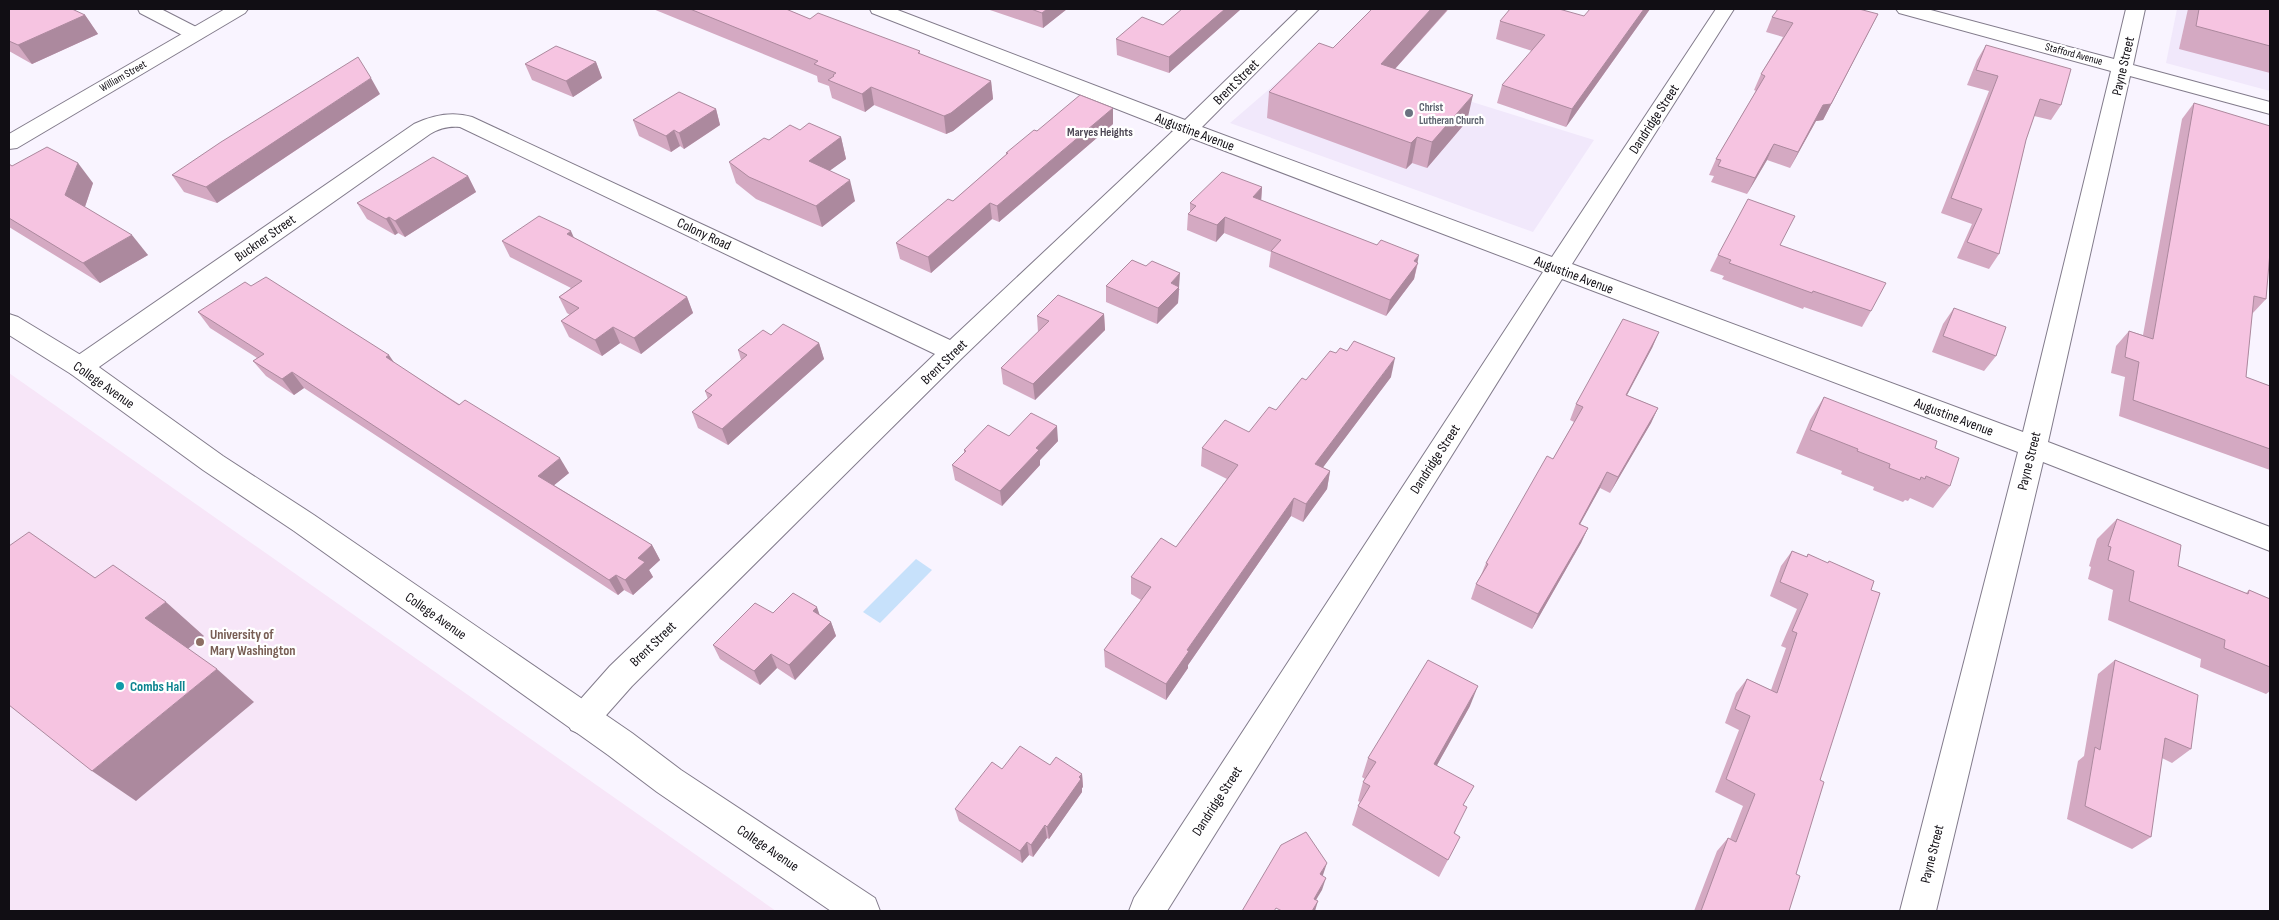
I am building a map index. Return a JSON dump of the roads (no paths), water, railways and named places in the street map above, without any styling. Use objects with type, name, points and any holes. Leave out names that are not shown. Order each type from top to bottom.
[{"type":"street","points":[[147,9],[195,34]]},
{"type":"street","name":"William Street","points":[[9,143],[238,9]]},
{"type":"street","name":"Brent Street","points":[[582,720],[621,676],[953,352],[1188,129],[1310,9]]},
{"type":"street","name":"Dandridge Street","points":[[1146,911],[1725,9]]},
{"type":"street","name":"Stafford Avenue","points":[[1906,9],[2270,108]]},
{"type":"street","name":"Payne Street","points":[[1918,911],[2033,447],[2136,9]]},
{"type":"street","name":"Augustine Avenue","points":[[891,11],[1068,84],[2033,447],[2270,539]]},
{"type":"street","name":"Colony Road","points":[[454,119],[466,121],[953,352]]},
{"type":"street","name":"Buckner Street","points":[[80,367],[422,129],[435,122],[454,119]]},
{"type":"street","name":"College Avenue","points":[[9,323],[80,367],[213,463],[304,523],[582,720],[620,744],[669,781],[862,911]]},
{"type":"water","points":[[916,559],[932,570],[880,623],[863,612]]},
{"type":"place","name":"Christ Lutheran Church","points":[[1409,113]]},
{"type":"place","name":"University of Mary Washington","points":[[200,642]]},
{"type":"place","name":"Combs Hall","points":[[120,686]]},
{"type":"district","name":"Maryes Heights","points":[[1100,132]]}]
